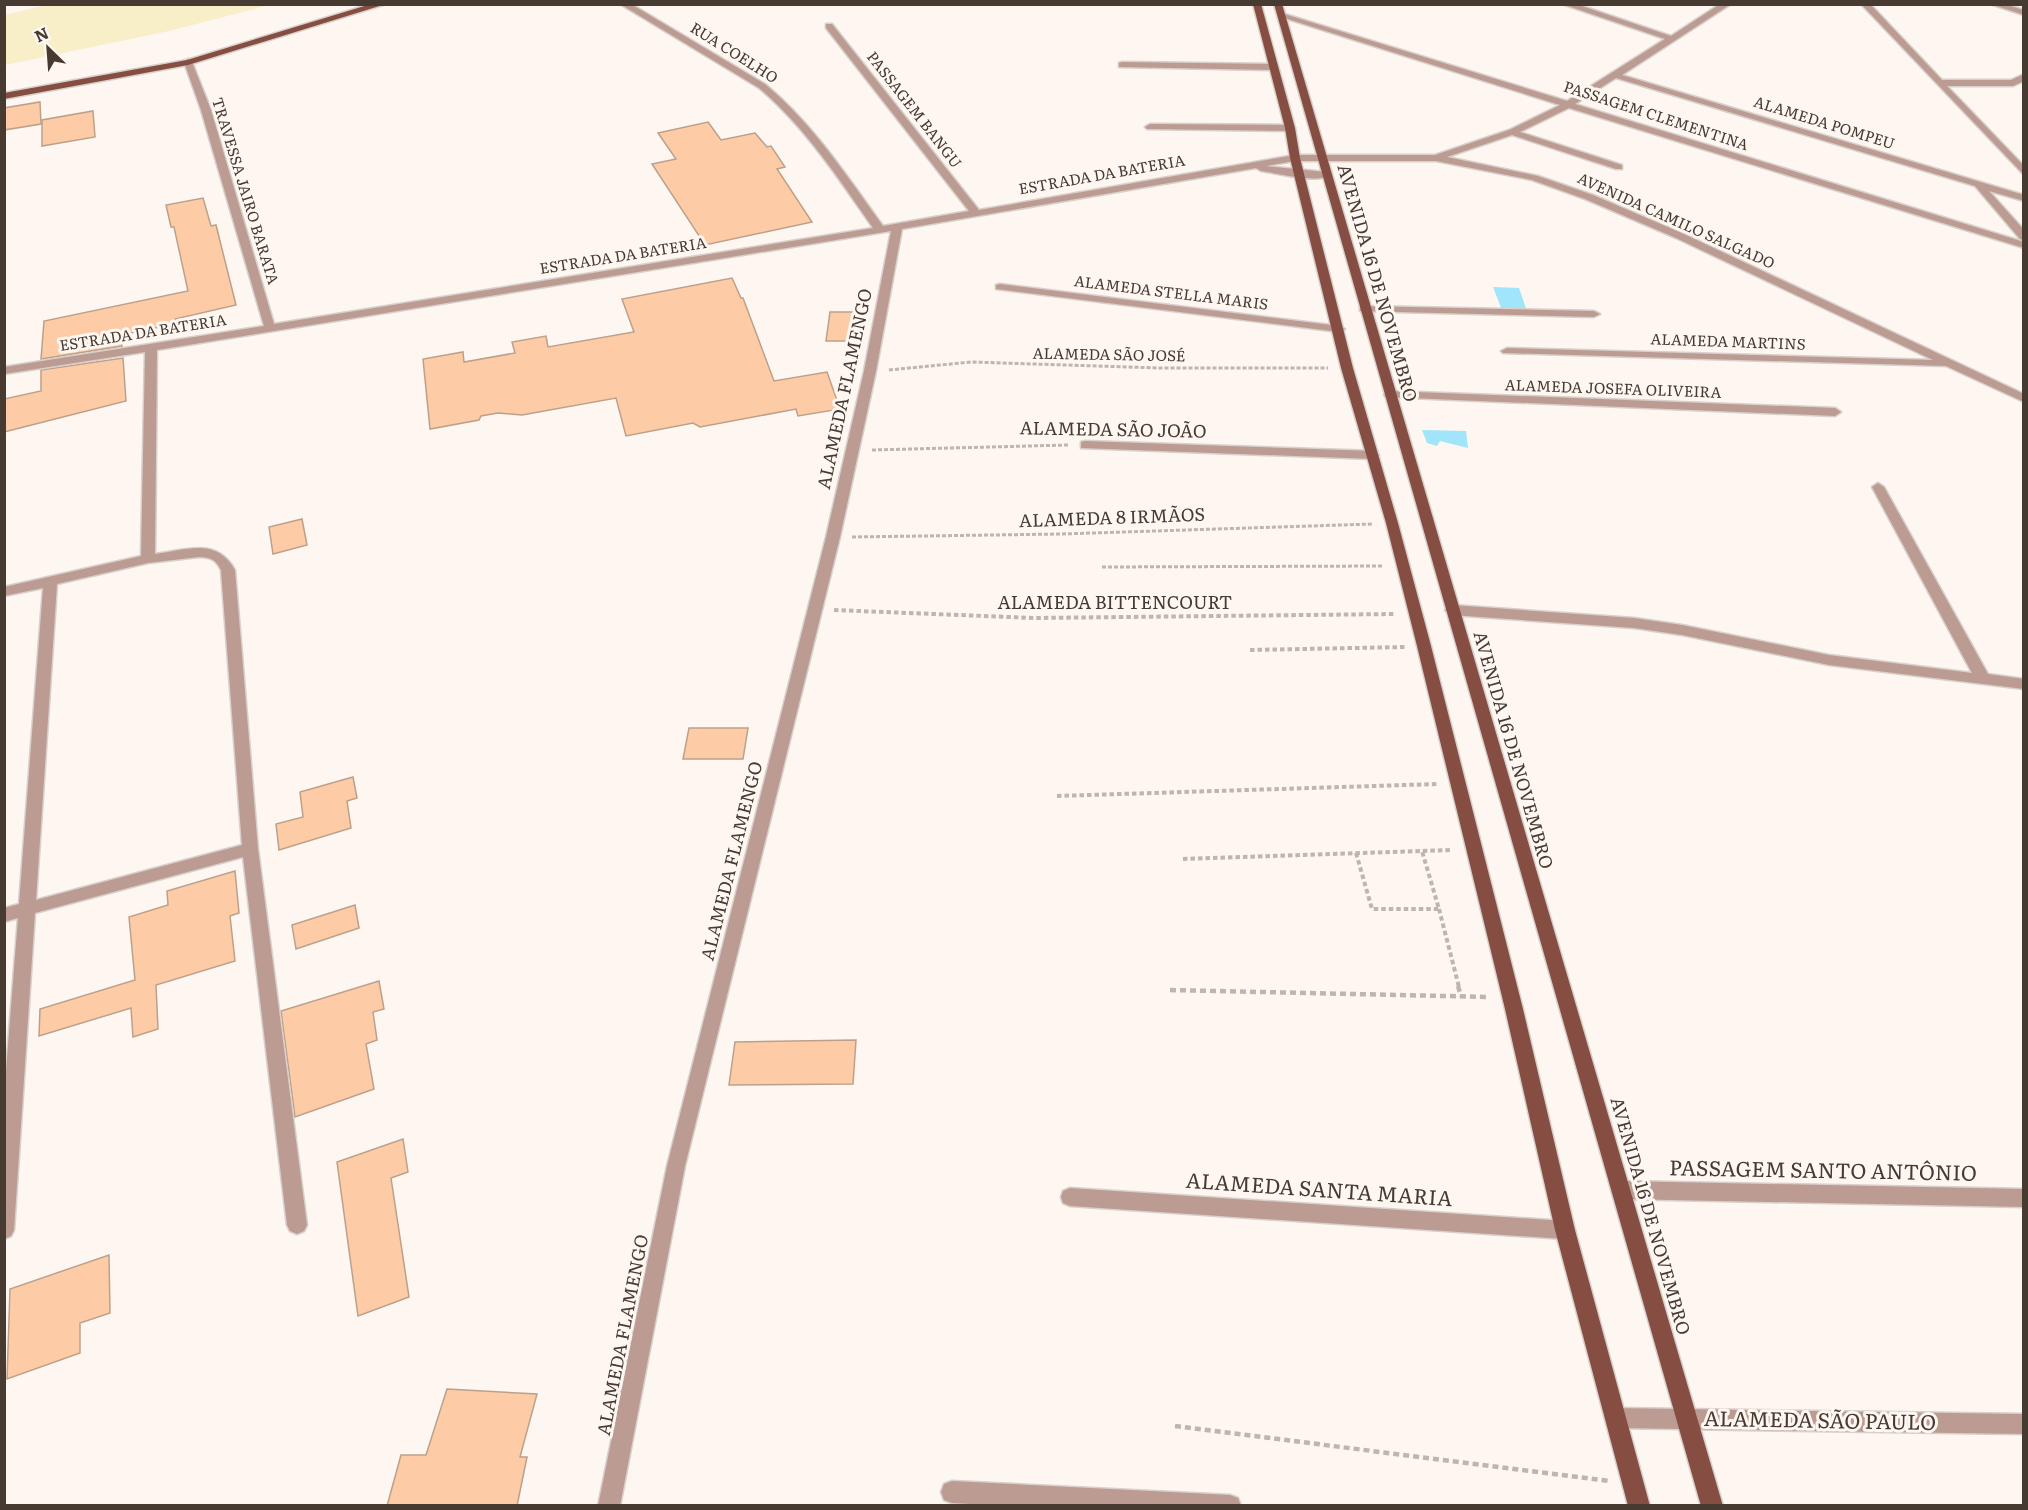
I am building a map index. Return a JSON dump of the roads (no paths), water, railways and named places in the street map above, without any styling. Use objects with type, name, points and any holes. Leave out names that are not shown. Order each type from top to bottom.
[{"type":"main road","points":[[4,96],[188,62],[382,4]]},
{"type":"main road","points":[[1257,4],[1290,128],[1295,158],[1347,368],[1404,566],[1511,997],[1565,1230],[1639,1506]]},
{"type":"main road","name":"AVENIDA 16 DE NOVEMBRO","points":[[1279,9],[1712,1506]]},
{"type":"street","name":"RUA COELHO","points":[[624,4],[762,86],[781,100],[799,119],[880,230]]},
{"type":"street","points":[[1566,4],[1670,38]]},
{"type":"street","points":[[1436,158],[1512,132],[1569,104],[1617,76],[1670,38],[1728,4]]},
{"type":"street","points":[[1865,4],[2024,172]]},
{"type":"street","points":[[1994,4],[2024,13]]},
{"type":"street","name":"PASSAGEM CLEMENTINA","points":[[1279,9],[1569,104],[2024,245]]},
{"type":"street","name":"PASSAGEM BANGU","points":[[829,26],[975,212]]},
{"type":"street","name":"TRAVESSA JAIRO BARATA","points":[[188,62],[206,110],[270,328]]},
{"type":"street","points":[[1122,65],[1272,67]]},
{"type":"street","name":"ALAMEDA POMPEU","points":[[1617,76],[2024,198]]},
{"type":"street","points":[[2013,83],[2024,77]]},
{"type":"street","points":[[1940,83],[2013,83],[2024,86]]},
{"type":"street","points":[[1150,127],[1290,128]]},
{"type":"street","points":[[1512,132],[1619,166]]},
{"type":"street","name":"ESTRADA DA BATERIA","points":[[4,370],[880,230],[1295,158]]},
{"type":"street","name":"AVENIDA CAMILO SALGADO","points":[[1295,158],[1436,158],[1535,178],[1589,196],[1680,236],[2024,399]]},
{"type":"street","name":"ESTRADA DA BATERIA","points":[[1246,166],[1299,174],[1326,175]]},
{"type":"street","points":[[1979,185],[2024,237]]},
{"type":"street","name":"ALAMEDA FLAMENGO","points":[[609,1506],[676,1166],[833,537],[870,371],[897,226]]},
{"type":"street","name":"ALAMEDA STELLA MARIS","points":[[1000,287],[1339,329]]},
{"type":"street","points":[[1364,309],[1594,314]]},
{"type":"street","points":[[148,559],[151,348]]},
{"type":"street","name":"ALAMEDA MARTINS","points":[[1507,351],[1948,364]]},
{"type":"street","name":"ALAMEDA JOSEFA OLIVEIRA","points":[[1390,395],[1835,412]]},
{"type":"street","name":"ALAMEDA SÃO JOÃO","points":[[1085,445],[1373,456]]},
{"type":"street","points":[[1878,487],[1983,679]]},
{"type":"street","points":[[4,592],[148,559],[199,553],[212,554],[222,559],[228,570],[250,849],[297,1225]]},
{"type":"street","points":[[4,1230],[25,909],[50,583]]},
{"type":"street","points":[[1452,610],[1643,624],[1829,660],[2024,684]]},
{"type":"street","points":[[4,915],[250,849]]},
{"type":"street","name":"PASSAGEM SANTO ANTÔNIO","points":[[1622,1190],[2024,1198]]},
{"type":"street","name":"ALAMEDA SANTA MARIA","points":[[1070,1197],[1565,1230]]},
{"type":"street","name":"ALAMEDA SÃO PAULO","points":[[1616,1418],[2024,1424]]},
{"type":"street","points":[[952,1492],[1230,1506]]},
{"type":"water","points":[[1493,287],[1519,288],[1527,311],[1502,310]]},
{"type":"water","points":[[1422,430],[1466,431],[1468,448],[1440,441],[1437,446],[1427,443]]}]
